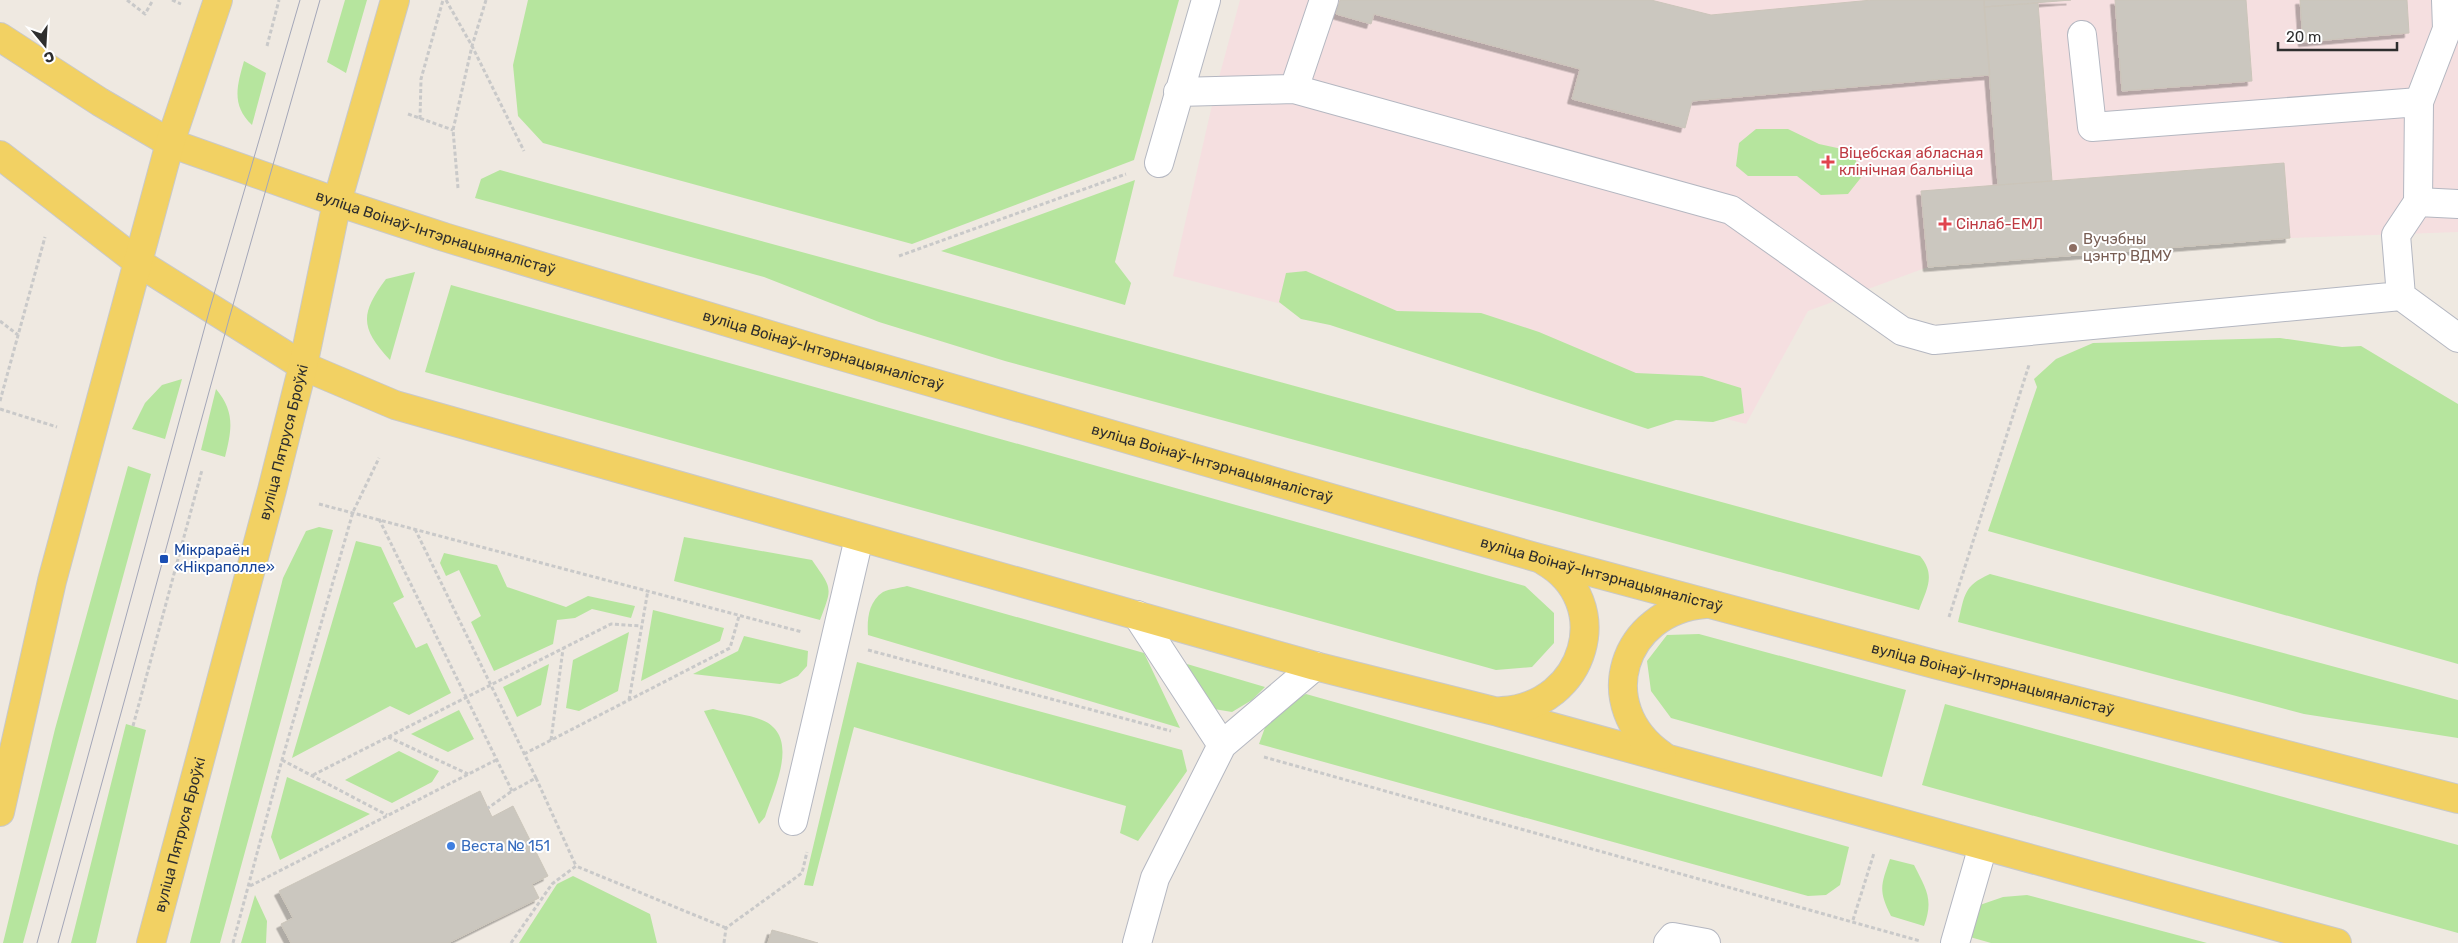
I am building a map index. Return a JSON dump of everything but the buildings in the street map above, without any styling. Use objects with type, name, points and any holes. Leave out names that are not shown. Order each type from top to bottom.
[{"type":"main road","points":[[0,812],[52,581],[170,143],[218,0]]},
{"type":"main road","name":"вуліца Пятруся Броўкі","points":[[151,943],[303,366],[338,202],[395,0]]},
{"type":"main road","name":"вуліца Воінаў-Інтэрнацыяналістаў","points":[[0,37],[100,102],[170,143],[444,237],[811,347],[1535,557],[1934,664],[2458,799]]},
{"type":"main road","points":[[0,155],[139,263],[303,366],[395,406],[1315,666],[1498,712],[2337,943]]},
{"type":"main road","points":[[1498,712],[1535,706],[1551,696],[1564,684],[1575,669],[1582,652],[1584,633],[1582,613],[1576,595],[1566,579],[1552,566],[1535,557]]},
{"type":"main road","points":[[1667,758],[1650,747],[1637,731],[1628,714],[1624,695],[1624,674],[1629,655],[1643,632],[1652,623],[1670,611],[1689,605],[1709,603]]},
{"type":"lane","points":[[1159,163],[1206,0]]},
{"type":"lane","points":[[1294,89],[1324,0]]},
{"type":"lane","points":[[2401,296],[2396,234],[2418,202],[2419,102],[2447,29],[2446,0]]},
{"type":"lane","points":[[2082,34],[2092,128],[2419,102]]},
{"type":"lane","points":[[1178,92],[1294,89],[1731,210],[1902,331],[1934,340],[2401,296],[2458,338]]},
{"type":"lane","points":[[2418,202],[2458,204]]},
{"type":"lane","points":[[793,821],[859,538]]},
{"type":"lane","points":[[1137,615],[1222,745]]},
{"type":"lane","points":[[1137,943],[1154,878],[1222,745],[1315,666]]},
{"type":"lane","points":[[1955,943],[1983,846]]},
{"type":"lane","points":[[1668,943],[1673,937],[1706,943]]},
{"type":"path","points":[[127,0],[145,14],[153,0]]},
{"type":"path","points":[[268,46],[279,0]]},
{"type":"path","points":[[445,0],[472,46],[524,151]]},
{"type":"path","points":[[420,120],[421,79],[445,0]]},
{"type":"path","points":[[458,188],[453,130],[472,46],[486,0]]},
{"type":"path","points":[[408,114],[420,120],[453,130]]},
{"type":"path","points":[[899,256],[1159,163]]},
{"type":"path","points":[[0,401],[45,237]]},
{"type":"path","points":[[0,321],[18,335]]},
{"type":"path","points":[[1949,617],[2041,329]]},
{"type":"path","points":[[0,409],[57,427]]},
{"type":"path","points":[[233,943],[282,760],[353,512],[379,458]]},
{"type":"path","points":[[132,726],[202,470]]},
{"type":"path","points":[[319,504],[648,590],[1222,745],[1853,920],[1928,943]]},
{"type":"path","points":[[379,519],[512,791]]},
{"type":"path","points":[[414,528],[536,778],[576,866],[726,928]]},
{"type":"path","points":[[629,700],[648,590]]},
{"type":"path","points":[[524,754],[730,648],[740,616]]},
{"type":"path","points":[[313,775],[612,624],[641,626]]},
{"type":"path","points":[[551,740],[563,649]]},
{"type":"path","points":[[388,737],[469,774]]},
{"type":"path","points":[[282,760],[388,815]]},
{"type":"path","points":[[249,886],[496,760]]},
{"type":"path","points":[[488,808],[512,791],[536,778]]},
{"type":"path","points":[[1853,920],[1875,851]]},
{"type":"path","points":[[511,943],[552,884],[576,866]]},
{"type":"shaded area","name":"Віцебская абласная клінічная бальніца","points":[[1240,0],[2458,0],[2458,232],[2290,238],[1928,267],[1808,311],[1746,424],[1173,276],[1215,92]]},
{"type":"green space","points":[[345,0],[367,0],[346,73],[327,62]]},
{"type":"green space","points":[[528,0],[1179,0],[1134,160],[912,244],[543,143],[518,116],[513,65]]},
{"type":"green space","points":[[244,61],[266,73],[252,125],[245,118],[238,103],[239,79]]},
{"type":"green space","points":[[1756,129],[1788,129],[1819,144],[1851,151],[1863,175],[1848,194],[1821,195],[1797,176],[1748,176],[1736,166],[1739,143]]},
{"type":"green space","points":[[500,170],[1920,556],[1928,569],[1927,588],[1919,610],[1005,361],[879,322],[764,277],[475,198],[481,179]]},
{"type":"green space","points":[[1135,180],[1115,262],[1131,283],[1125,305],[941,251]]},
{"type":"green space","points":[[1306,271],[1397,311],[1481,313],[1539,332],[1636,373],[1702,376],[1741,388],[1744,413],[1713,422],[1676,420],[1648,429],[1330,325],[1301,319],[1279,302],[1286,273]]},
{"type":"green space","points":[[415,272],[390,360],[373,339],[367,321],[368,312],[377,291],[386,279]]},
{"type":"green space","points":[[451,285],[1525,586],[1554,613],[1554,643],[1532,667],[1496,670],[425,372]]},
{"type":"green space","points":[[2280,338],[2342,347],[2361,346],[2458,404],[2458,664],[1988,531],[2037,387],[2034,379],[2056,359],[2093,343]]},
{"type":"green space","points":[[182,379],[165,439],[132,429],[145,403],[162,385]]},
{"type":"green space","points":[[216,389],[229,413],[230,429],[225,457],[201,450]]},
{"type":"green space","points":[[128,466],[151,474],[23,943],[3,943],[55,729]]},
{"type":"green space","points":[[319,527],[333,530],[220,943],[190,943],[283,578],[306,531]]},
{"type":"green space","points":[[684,537],[812,560],[824,577],[828,588],[827,600],[820,620],[674,581]]},
{"type":"green space","points":[[356,541],[381,547],[404,597],[393,603],[416,648],[427,643],[451,693],[409,715],[390,706],[292,758]]},
{"type":"green space","points":[[444,553],[497,565],[507,587],[566,607],[588,596],[635,606],[631,618],[592,609],[575,618],[557,620],[553,644],[494,671],[471,622],[481,616],[459,570],[446,576],[440,563]]},
{"type":"green space","points":[[1990,574],[2458,700],[2458,738],[2304,714],[1958,622],[1966,592],[1981,578]]},
{"type":"green space","points":[[907,586],[1144,653],[1180,728],[868,635],[868,617],[874,601],[883,592]]},
{"type":"green space","points":[[653,610],[724,628],[720,641],[641,681]]},
{"type":"green space","points":[[629,632],[618,691],[579,711],[566,708],[573,660]]},
{"type":"green space","points":[[1699,634],[1906,690],[1882,777],[1671,718],[1651,691],[1647,661],[1667,635]]},
{"type":"green space","points":[[744,636],[808,651],[807,666],[798,676],[780,684],[693,674],[738,651]]},
{"type":"green space","points":[[857,662],[1182,750],[1187,771],[1138,841],[1120,833],[1126,806],[854,727],[813,886],[804,885]]},
{"type":"green space","points":[[549,664],[541,705],[517,717],[503,687]]},
{"type":"green space","points":[[1187,664],[1265,687],[1252,700],[1232,712],[1202,707],[1191,686]]},
{"type":"green space","points":[[1306,694],[1849,847],[1840,885],[1826,895],[1808,896],[1259,744],[1271,711]]},
{"type":"green space","points":[[1945,704],[2458,845],[2458,933],[1922,785]]},
{"type":"green space","points":[[713,709],[762,720],[774,728],[780,738],[782,764],[765,817],[759,824],[704,711]]},
{"type":"green space","points":[[459,710],[474,739],[448,752],[411,734]]},
{"type":"green space","points":[[126,724],[146,730],[96,943],[71,943]]},
{"type":"green space","points":[[399,751],[439,771],[432,782],[392,803],[345,780]]},
{"type":"green space","points":[[287,777],[370,814],[280,860],[271,837]]},
{"type":"green space","points":[[1890,859],[1914,865],[1927,894],[1928,908],[1924,926],[1891,916],[1884,900],[1882,888]]},
{"type":"green space","points":[[573,876],[650,914],[657,943],[519,943],[557,884]]},
{"type":"green space","points":[[255,895],[267,921],[266,943],[241,943]]},
{"type":"green space","points":[[2027,895],[2207,943],[1991,943],[1963,935],[1977,906],[2003,897]]},
{"type":"tram line","points":[[37,943],[210,308],[300,0]]},
{"type":"tram line","points":[[58,943],[229,319],[320,0]]},
{"type":"place","name":"Віцебская абласная клінічная бальніца","points":[[1828,162]]},
{"type":"place","name":"Сінлаб-ЕМЛ","points":[[1945,224]]},
{"type":"place","name":"Вучэбны цэнтр ВДМУ","points":[[2073,248]]},
{"type":"place","name":"Мікрараён «Нікраполле»","points":[[164,559]]},
{"type":"place","name":"Веста № 151","points":[[451,846]]}]
